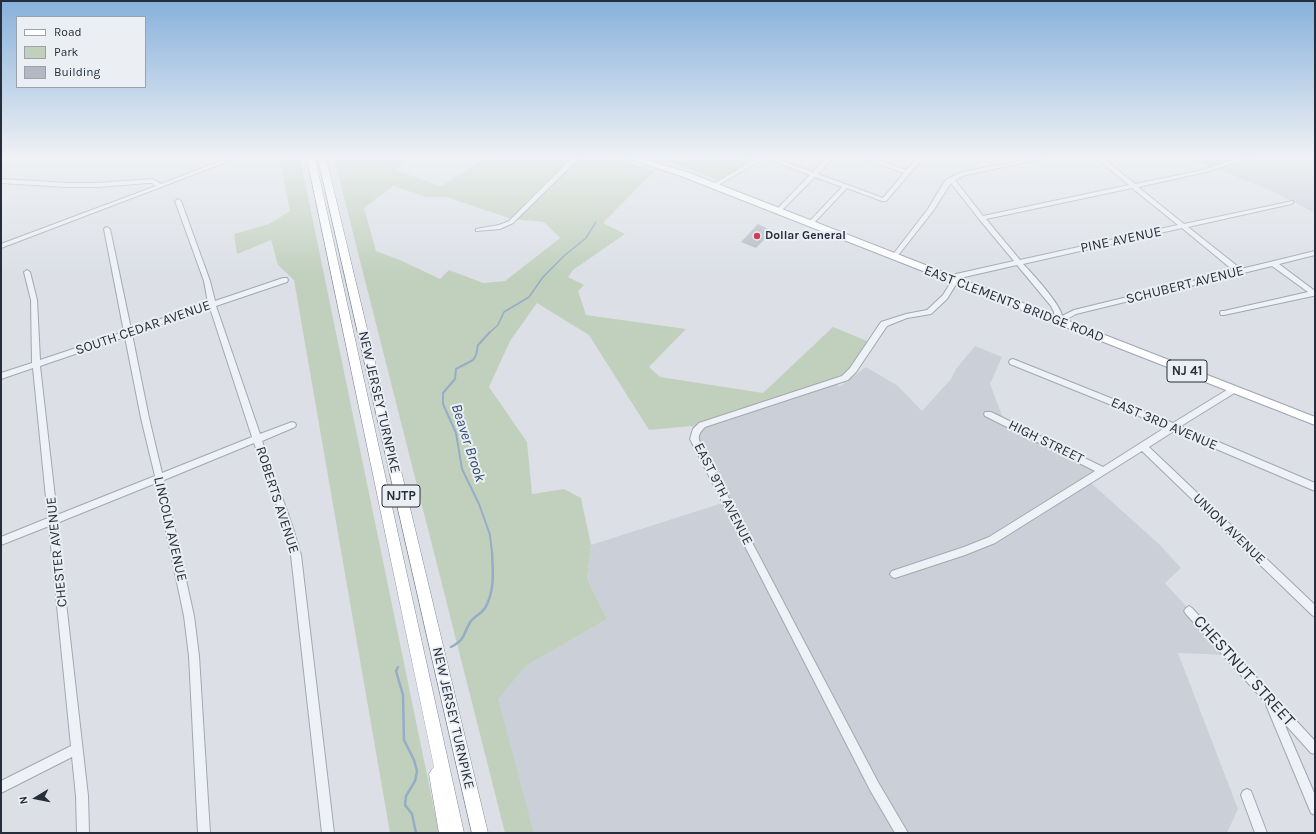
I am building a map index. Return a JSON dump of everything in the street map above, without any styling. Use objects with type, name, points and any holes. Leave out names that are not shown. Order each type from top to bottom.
[{"type":"highway","name":"NEW JERSEY TURNPIKE","points":[[319,197],[456,833]]},
{"type":"highway","name":"NEW JERSEY TURNPIKE","points":[[331,197],[480,833]]},
{"type":"highway","points":[[430,711],[439,791],[447,833]]},
{"type":"highway","points":[[470,788],[484,833]]},
{"type":"main road","name":"EAST CLEMENTS BRIDGE ROAD","points":[[741,197],[1058,322],[1315,421]]},
{"type":"street","points":[[1,246],[131,197]]},
{"type":"street","points":[[478,230],[500,227],[511,222],[536,197]]},
{"type":"street","points":[[778,211],[792,197]]},
{"type":"street","points":[[810,224],[836,197]]},
{"type":"street","points":[[876,197],[884,200],[887,197]]},
{"type":"street","points":[[894,257],[931,210],[938,197]]},
{"type":"street","points":[[965,197],[1054,305],[1058,312],[1058,322]]},
{"type":"street","points":[[981,218],[1082,197]]},
{"type":"street","points":[[1148,197],[1239,271]]},
{"type":"street","name":"ROBERTS AVENUE","points":[[178,201],[207,281],[212,305],[256,439],[288,525],[296,556],[328,833]]},
{"type":"street","name":"PINE AVENUE","points":[[954,280],[958,276],[1291,202]]},
{"type":"street","name":"LINCOLN AVENUE","points":[[107,229],[145,418],[189,616],[194,656],[204,833]]},
{"type":"street","name":"SCHUBERT AVENUE","points":[[1058,322],[1074,312],[1315,253]]},
{"type":"street","points":[[1273,263],[1314,294]]},
{"type":"street","name":"CHESTER AVENUE","points":[[28,272],[34,300],[36,364],[82,796],[83,833]]},
{"type":"street","name":"SOUTH CEDAR AVENUE","points":[[1,376],[285,280]]},
{"type":"street","name":"EAST 9TH AVENUE","points":[[902,833],[874,786],[694,439],[696,431],[702,425],[845,378],[853,370],[884,324],[906,316],[929,312],[945,297],[954,280]]},
{"type":"street","points":[[1224,313],[1314,294]]},
{"type":"street","name":"EAST 3RD AVENUE","points":[[1013,362],[1174,427],[1315,487]]},
{"type":"street","points":[[895,574],[965,551],[992,540],[1233,390]]},
{"type":"street","name":"HIGH STREET","points":[[988,414],[1103,471]]},
{"type":"street","points":[[1,542],[292,424]]},
{"type":"street","name":"UNION AVENUE","points":[[1143,446],[1315,612]]},
{"type":"street","name":"CHESTNUT STREET","points":[[1189,611],[1315,749]]},
{"type":"street","points":[[1269,699],[1315,809]]},
{"type":"street","points":[[1,787],[77,748]]},
{"type":"street","points":[[1247,795],[1261,833]]},
{"type":"shaded area","points":[[1283,197],[1315,197],[1315,213]]},
{"type":"shaded area","points":[[975,346],[1002,357],[990,384],[1005,423],[1105,471],[1090,482],[1160,545],[1181,568],[1165,583],[1230,655],[1178,653],[1238,809],[1227,833],[534,833],[497,699],[526,666],[607,619],[587,578],[591,545],[732,500],[709,469],[692,426],[837,383],[839,387],[866,367],[898,386],[922,411],[951,379],[956,369]]},
{"type":"green space","points":[[287,197],[308,197],[439,833],[390,833],[294,280],[278,265],[271,240],[237,254],[234,234],[269,224],[290,211]]},
{"type":"green space","points":[[344,197],[379,197],[364,208],[376,251],[400,260],[440,279],[449,270],[483,283],[505,281],[560,238],[544,222],[512,219],[446,197],[426,197],[531,197],[525,203],[531,205],[539,197],[629,197],[603,223],[625,234],[573,270],[568,277],[584,285],[578,291],[586,315],[686,329],[649,367],[660,377],[763,393],[833,327],[872,343],[837,383],[692,426],[649,430],[589,335],[537,303],[510,341],[489,387],[527,442],[532,494],[564,489],[581,498],[591,545],[587,578],[607,619],[526,666],[498,699],[534,833],[505,833]]},
{"type":"building","name":"Dollar General","points":[[758,224],[773,231],[756,248],[741,242]]},
{"type":"waterway","name":"Beaver Brook","points":[[489,333],[498,325],[504,312],[529,297],[543,277],[565,255],[586,238],[596,222]]},
{"type":"waterway","name":"Beaver Brook","points":[[489,333],[478,345],[476,355],[473,360],[456,369],[455,379],[443,393],[443,404],[456,433],[462,469],[479,504],[490,535],[492,553]]},
{"type":"waterway","name":"Beaver Brook","points":[[451,647],[460,641],[468,625],[484,610],[488,601],[493,581],[492,552]]},
{"type":"waterway","name":"Beaver Brook","points":[[398,667],[396,671],[403,695],[404,740],[414,760],[417,771],[415,781],[406,796],[405,805],[412,814],[416,833]]},
{"type":"place","name":"Dollar General","points":[[757,236]]}]
